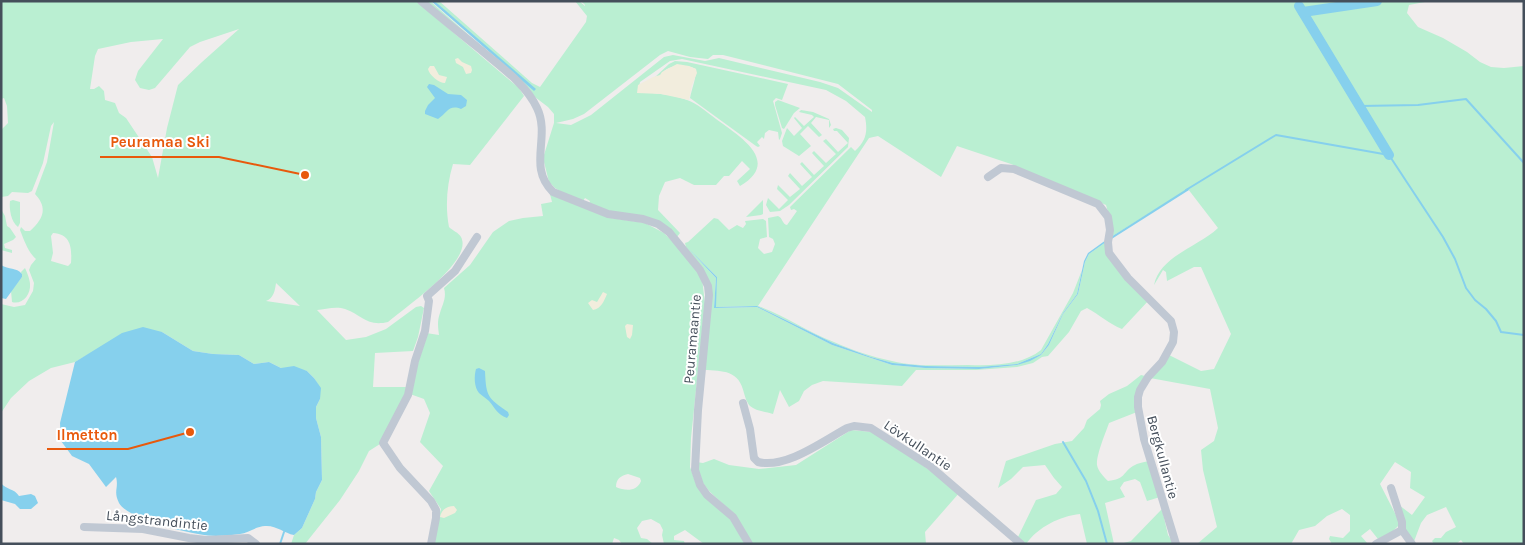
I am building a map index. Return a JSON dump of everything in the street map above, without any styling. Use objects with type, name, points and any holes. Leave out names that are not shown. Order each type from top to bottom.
[{"type":"street","name":"Peuramaantie","points":[[421,1],[512,77],[531,97],[538,109],[542,123],[541,174],[553,192],[608,214],[643,219],[658,224],[669,232],[700,270],[708,286],[709,295],[698,410],[695,470],[700,484],[707,494],[732,517],[749,544]]},
{"type":"street","name":"Bergkullantie","points":[[988,177],[1001,168],[1014,169],[1098,204],[1108,217],[1110,230],[1109,253],[1128,278],[1171,321],[1174,332],[1172,342],[1162,362],[1148,377],[1140,390],[1138,407],[1144,439],[1176,544]]},
{"type":"street","points":[[431,544],[436,510],[431,501],[400,468],[383,443],[408,395],[415,361],[425,331],[429,301],[427,296],[455,270],[477,237]]},
{"type":"street","name":"Lövkullantie","points":[[743,403],[750,429],[754,458],[758,462],[770,464],[786,460],[804,453],[847,428],[854,426],[865,427],[878,432],[938,472],[1021,544]]},
{"type":"street","points":[[1391,488],[1402,522],[1402,530],[1412,544]]},
{"type":"street","name":"Långstrandintie","points":[[84,527],[143,529],[206,540],[248,538],[256,544]]},
{"type":"street","points":[[1376,544],[1402,530]]},
{"type":"green space","points":[[1,1],[416,1],[519,88],[524,96],[470,165],[453,164],[449,179],[447,211],[449,227],[461,237],[462,247],[448,271],[388,322],[370,322],[342,308],[317,310],[346,340],[366,337],[386,329],[416,307],[421,306],[424,308],[413,351],[375,353],[373,387],[406,387],[405,397],[380,444],[369,451],[359,471],[340,500],[305,544],[291,544],[294,535],[302,528],[322,480],[321,437],[316,418],[320,388],[307,371],[281,368],[269,362],[254,364],[239,355],[193,351],[162,332],[96,350],[75,362],[51,368],[29,381],[11,398],[1,413],[1,304],[14,307],[25,305],[33,291],[34,283],[29,270],[36,259],[28,249],[20,230],[21,227],[25,231],[30,231],[41,218],[42,205],[35,194],[47,162],[54,122],[51,126],[43,163],[32,191],[28,193],[12,192],[8,196],[1,197],[1,130],[8,123],[7,106],[4,98],[1,99]],"holes":[[[239,29],[178,85],[167,128],[158,178],[152,157],[126,118],[119,113],[115,103],[105,100],[104,91],[99,86],[90,89],[95,56],[98,49],[131,42],[163,39],[138,71],[135,80],[140,88],[149,90],[155,88],[190,47]],[[53,233],[59,234],[67,239],[71,252],[71,263],[68,266],[51,261],[53,253],[51,236]],[[276,283],[300,306],[266,301],[269,300],[275,291]]]},
{"type":"green space","points":[[426,1],[430,1],[505,67],[535,89],[434,1],[439,1],[532,83],[540,87],[586,22],[587,16],[575,1],[579,1],[585,6],[581,1],[1430,1],[1409,5],[1407,13],[1418,27],[1443,38],[1491,67],[1524,66],[1524,544],[1464,544],[1461,540],[1456,544],[1434,544],[1432,541],[1435,538],[1441,538],[1446,532],[1456,527],[1446,507],[1427,515],[1421,523],[1413,544],[1404,528],[1399,505],[1412,515],[1425,497],[1410,488],[1411,472],[1395,462],[1380,484],[1399,521],[1399,525],[1392,532],[1378,539],[1370,529],[1361,536],[1368,544],[1332,544],[1329,539],[1330,536],[1343,538],[1350,531],[1350,515],[1342,509],[1327,516],[1315,526],[1299,530],[1291,544],[1197,544],[1217,527],[1203,470],[1201,450],[1214,441],[1218,428],[1210,389],[1150,378],[1169,355],[1201,371],[1214,369],[1231,334],[1201,267],[1194,267],[1167,281],[1166,272],[1163,270],[1154,285],[1158,275],[1172,259],[1218,228],[1188,189],[1111,237],[1113,230],[1106,205],[1011,164],[957,146],[941,177],[878,136],[869,138],[758,306],[841,345],[862,353],[901,363],[920,365],[1007,364],[1025,359],[1041,350],[1073,293],[1082,270],[1077,294],[1063,313],[1041,354],[1017,364],[979,367],[926,366],[893,363],[871,357],[833,343],[757,306],[715,307],[717,277],[687,247],[716,278],[714,308],[757,307],[832,345],[892,365],[979,369],[1017,365],[1041,355],[1049,345],[1063,314],[1078,294],[1085,262],[1089,254],[1106,242],[1108,254],[1149,300],[1122,329],[1087,308],[1081,311],[1069,332],[1048,356],[1042,357],[1033,363],[1017,367],[976,370],[916,370],[902,386],[823,381],[812,385],[804,391],[799,401],[789,407],[780,390],[773,414],[755,409],[748,403],[742,385],[734,376],[724,372],[704,370],[710,307],[704,271],[686,247],[685,243],[714,218],[718,219],[729,230],[737,225],[743,228],[746,224],[745,221],[763,219],[766,221],[767,237],[760,239],[758,248],[764,254],[772,252],[775,244],[773,239],[769,237],[768,218],[778,216],[787,225],[797,211],[791,210],[790,207],[851,147],[855,151],[862,144],[866,132],[865,117],[846,101],[826,90],[682,59],[670,61],[640,82],[638,92],[669,95],[695,103],[745,141],[757,158],[757,167],[752,177],[740,186],[737,181],[750,169],[742,161],[729,176],[724,176],[716,185],[694,185],[680,178],[665,182],[659,196],[658,210],[680,233],[677,237],[670,231],[589,204],[590,201],[585,198],[583,201],[555,188],[549,182],[543,158],[554,123],[554,114]],"holes":[[[668,51],[690,57],[708,59],[713,55],[723,55],[838,84],[872,110],[872,112],[838,88],[820,82],[719,58],[705,61],[673,55],[664,57],[591,115],[571,125],[556,123],[584,114],[660,55]]]},
{"type":"green space","points":[[675,61],[788,84],[782,100],[776,98],[773,101],[782,133],[780,139],[778,132],[769,130],[765,133],[764,139],[762,137],[757,142],[760,146],[758,147],[690,98],[696,69],[687,66],[672,67],[654,78]]},
{"type":"green space","points":[[778,100],[800,108],[794,113],[784,129],[782,128],[775,105],[775,102]]},
{"type":"green space","points":[[801,110],[813,112],[829,119],[831,125],[829,128],[829,120],[816,117],[811,123],[822,135],[819,137],[808,126],[800,134],[811,146],[799,156],[783,146],[782,141],[787,128],[794,136],[802,128],[795,117],[804,126],[814,117],[799,112]]},
{"type":"green space","points":[[833,129],[842,130],[849,138],[848,147],[789,205],[780,211],[770,212],[766,205],[768,198],[779,209],[788,200],[777,189],[778,185],[790,197],[800,189],[788,176],[790,173],[802,186],[812,177],[800,164],[802,162],[814,175],[824,166],[812,153],[814,151],[826,163],[836,154],[823,141],[826,139],[838,152],[848,143],[837,131],[834,131]]},
{"type":"green space","points":[[550,194],[611,218],[645,223],[664,233],[687,256],[702,278],[705,304],[691,438],[690,467],[695,481],[706,496],[732,520],[746,544],[704,544],[685,530],[674,536],[674,540],[684,541],[685,544],[664,544],[663,530],[660,524],[651,519],[642,521],[637,528],[641,538],[647,539],[653,544],[622,544],[614,538],[612,544],[433,544],[441,509],[429,491],[443,466],[420,442],[430,413],[424,399],[410,394],[426,333],[439,335],[438,321],[445,298],[444,288],[470,265],[493,232],[509,221],[543,216],[541,204],[552,202]],"holes":[[[628,474],[640,478],[639,485],[634,489],[627,490],[616,487],[618,480],[625,475]]]},
{"type":"green space","points":[[763,200],[763,214],[746,217]]},
{"type":"green space","points":[[10,201],[20,202],[20,223],[18,227],[12,219],[10,211]]},
{"type":"green space","points":[[1,209],[7,226],[16,237],[4,244],[5,248],[12,250],[12,253],[1,250]]},
{"type":"green space","points":[[25,268],[30,282],[29,292],[22,301],[12,302],[11,291],[22,277],[21,272]]},
{"type":"green space","points":[[1141,375],[1145,376],[1137,412],[1109,423],[1097,465],[1108,481],[1121,477],[1135,465],[1150,461],[1160,497],[1147,501],[1140,482],[1135,479],[1124,482],[1120,488],[1125,497],[1105,503],[1114,544],[1087,544],[1080,514],[1050,523],[1037,532],[1026,544],[1018,537],[1036,500],[1056,494],[1062,487],[1045,465],[1023,467],[998,488],[1006,461],[1055,444],[1072,441],[1084,428],[1087,420],[1100,409],[1100,401],[1109,394],[1127,386]]},
{"type":"green space","points":[[851,430],[872,432],[880,435],[960,492],[925,532],[926,544],[752,544],[733,513],[702,482],[696,462],[703,463],[714,459],[729,465],[759,469],[796,465]]},
{"type":"green space","points":[[1162,509],[1168,535],[1174,544],[1120,544],[1131,541]]},
{"type":"sand","points":[[458,58],[471,66],[471,73],[466,74],[463,67],[456,63],[455,59]]},
{"type":"sand","points":[[677,64],[696,69],[697,73],[689,100],[661,94],[637,93],[638,85],[660,75]]},
{"type":"sand","points":[[430,66],[434,66],[439,75],[447,77],[445,83],[432,76],[428,69]]},
{"type":"sand","points":[[603,292],[607,294],[603,302],[598,308],[593,310],[588,303],[592,300],[597,302]]},
{"type":"sand","points":[[627,324],[633,325],[630,339],[627,337],[625,326]]},
{"type":"sand","points":[[454,506],[457,510],[455,513],[444,518],[440,517],[445,509]]},
{"type":"water","points":[[431,1],[438,4],[536,89],[534,91]]},
{"type":"water","points":[[429,84],[448,94],[461,95],[467,100],[466,106],[461,109],[451,108],[438,119],[425,114],[428,105],[435,98],[427,87]]},
{"type":"water","points":[[1188,188],[1189,190],[1110,240],[1111,237]]},
{"type":"water","points":[[1106,240],[1106,242],[1089,254],[1085,262],[1078,294],[1063,314],[1049,345],[1041,355],[1017,365],[979,369],[892,365],[832,345],[757,307],[714,308],[716,278],[687,247],[717,277],[716,307],[757,306],[833,343],[893,363],[979,367],[1017,364],[1041,354],[1063,313],[1077,294],[1084,261],[1088,253]]},
{"type":"water","points":[[1,265],[17,270],[22,274],[22,277],[6,299],[1,298]]},
{"type":"water","points":[[143,327],[162,332],[193,351],[239,355],[254,364],[269,362],[281,368],[294,366],[307,371],[314,378],[321,388],[320,399],[316,407],[316,418],[321,437],[322,480],[302,528],[294,535],[265,526],[240,534],[207,535],[179,530],[149,521],[125,509],[119,503],[116,495],[116,477],[106,487],[89,464],[72,456],[61,441],[60,423],[75,362],[122,333]]},
{"type":"water","points":[[479,368],[485,371],[489,396],[508,412],[507,418],[498,413],[489,401],[477,391],[475,375],[476,369]]},
{"type":"water","points":[[1,483],[19,496],[31,494],[35,496],[38,503],[31,509],[20,509],[15,504],[1,500]]},
{"type":"waterway","points":[[1303,12],[1377,1]]},
{"type":"waterway","points":[[1299,6],[1389,155]]},
{"type":"waterway","points":[[1360,106],[1418,105],[1466,99],[1524,163]]},
{"type":"waterway","points":[[1186,190],[1276,135],[1389,155],[1443,237],[1455,259],[1466,288],[1496,321],[1501,332],[1524,335]]},
{"type":"waterway","points":[[1063,442],[1086,481],[1098,511],[1107,544]]},
{"type":"waterway","points":[[280,544],[284,532]]},
{"type":"place","name":"Peuramaa Ski","points":[[305,175]]},
{"type":"place","name":"Ilmetton","points":[[190,432]]}]
